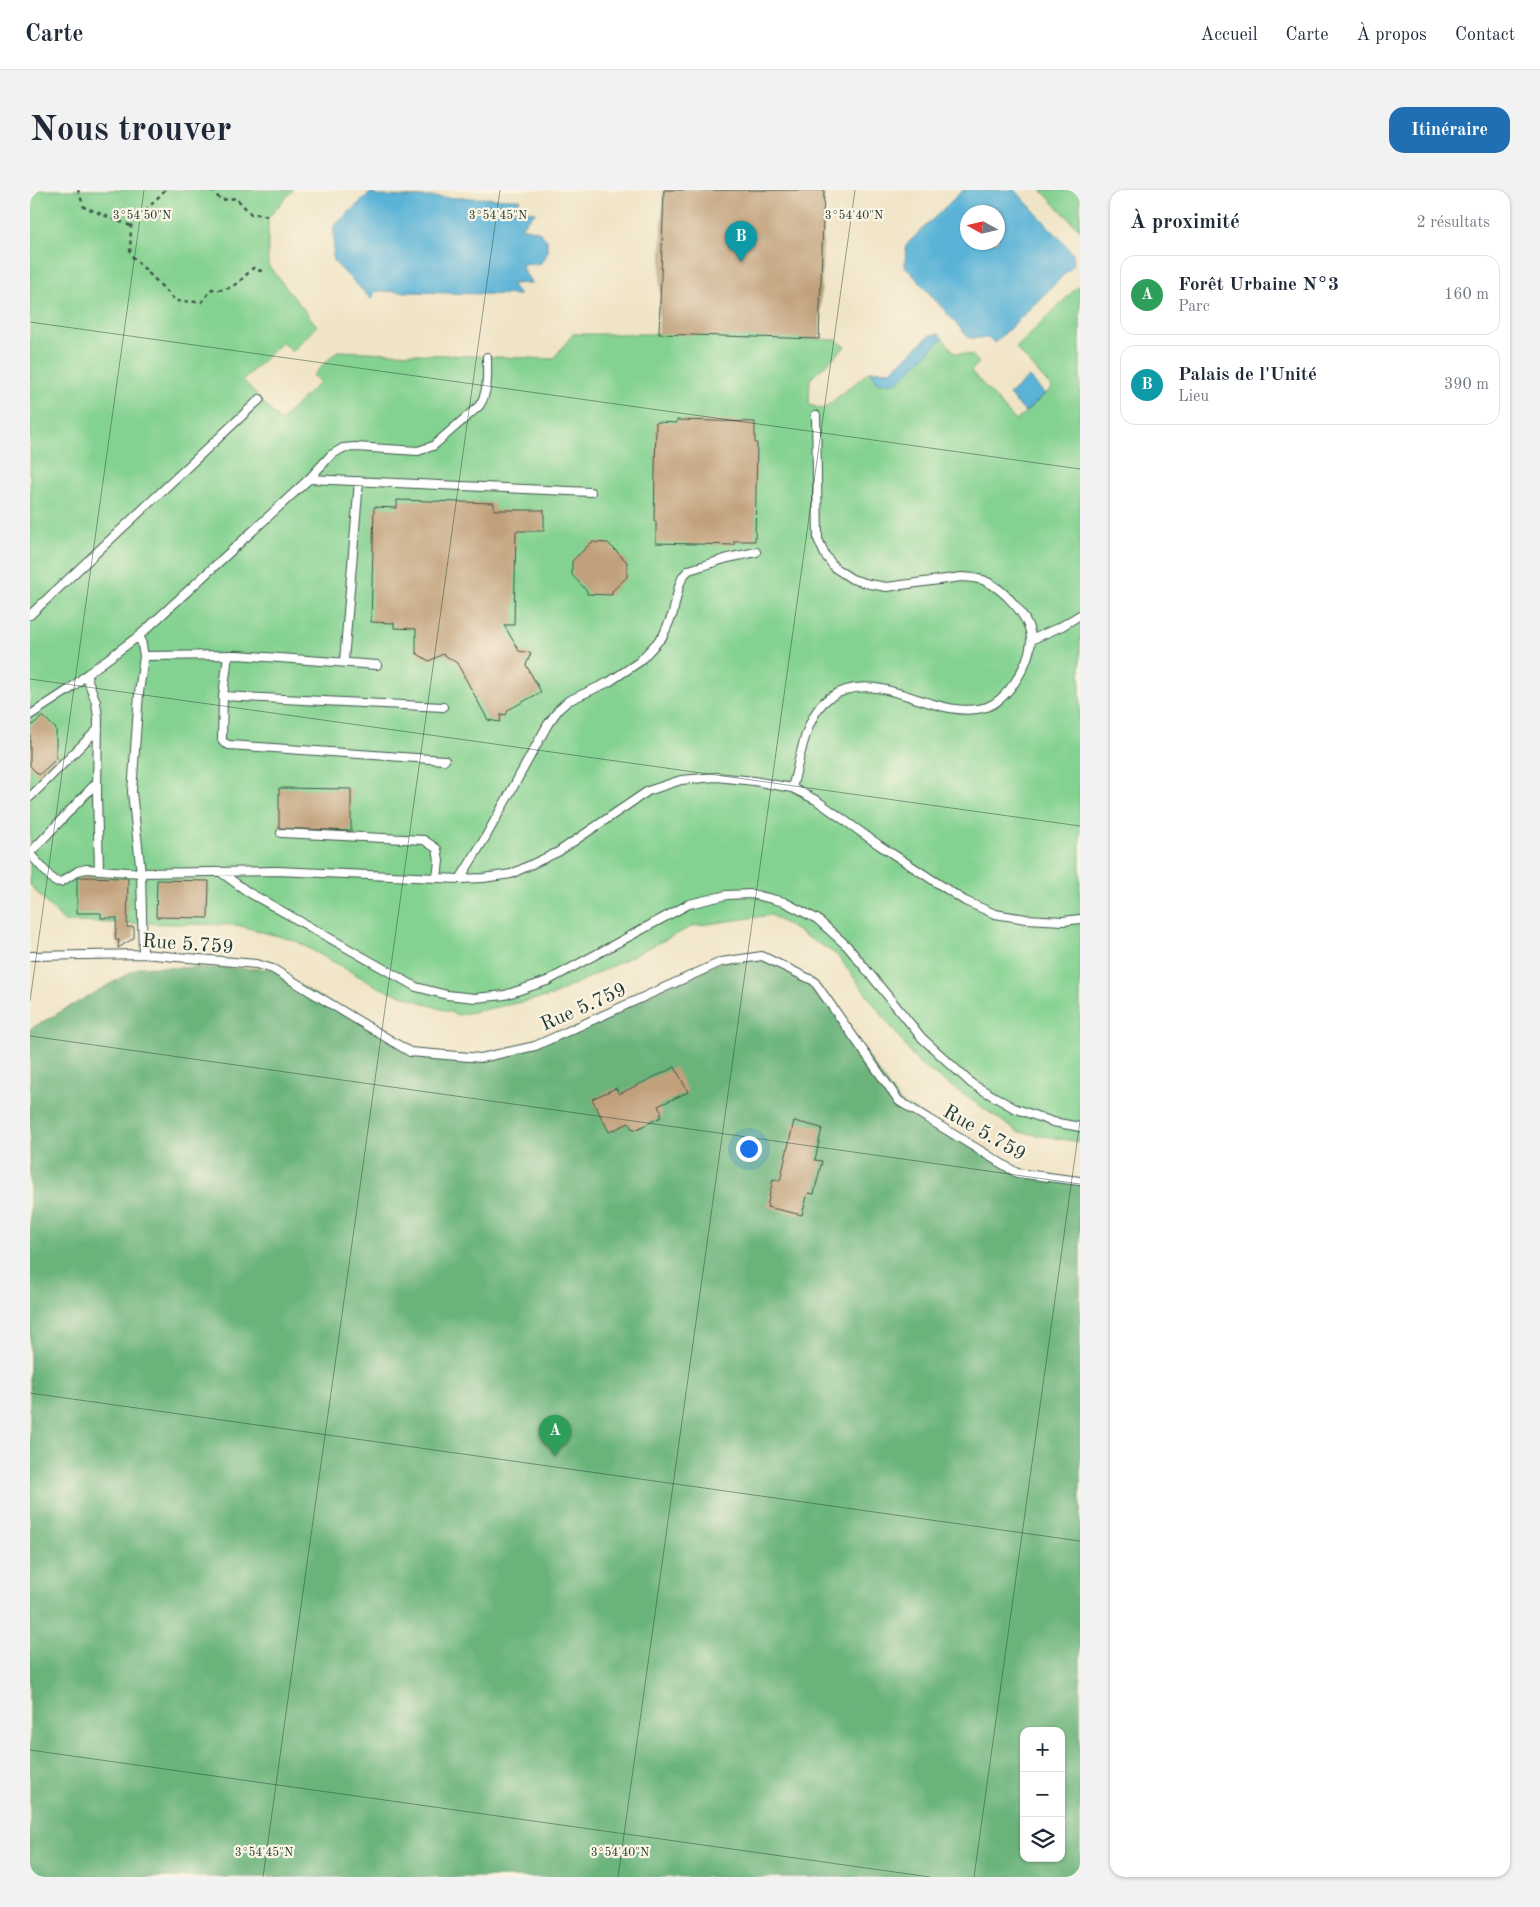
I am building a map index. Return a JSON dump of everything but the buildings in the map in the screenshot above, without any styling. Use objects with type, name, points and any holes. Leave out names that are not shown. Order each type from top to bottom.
[{"type":"lane","points":[[30,715],[70,689],[140,635],[309,479],[331,455],[343,448],[418,450],[433,446],[479,406],[484,399],[488,357]]},
{"type":"lane","points":[[30,615],[260,399]]},
{"type":"lane","points":[[792,788],[811,720],[819,706],[828,698],[844,690],[866,687],[885,690],[955,709],[972,710],[989,706],[1008,692],[1025,668],[1031,640],[1026,622],[1015,604],[1001,591],[984,580],[961,578],[887,588],[852,579],[835,568],[825,555],[818,539],[816,415]]},
{"type":"lane","points":[[309,479],[591,492]]},
{"type":"lane","points":[[344,661],[359,481]]},
{"type":"lane","points":[[460,879],[548,724],[559,709],[568,701],[624,674],[639,662],[663,636],[673,613],[679,586],[689,570],[756,552]]},
{"type":"lane","points":[[1031,640],[1062,626],[1080,615]]},
{"type":"lane","points":[[140,635],[144,656],[138,693],[132,792],[141,873],[142,954]]},
{"type":"lane","points":[[144,656],[228,655],[344,661],[377,665]]},
{"type":"lane","points":[[228,655],[223,696],[222,739],[224,743],[229,745],[445,760]]},
{"type":"lane","points":[[86,675],[96,702],[98,729],[99,870]]},
{"type":"lane","points":[[223,696],[443,707]]},
{"type":"lane","points":[[30,797],[98,729]]},
{"type":"lane","points":[[97,782],[30,853],[54,881],[60,882],[78,871],[86,869],[141,873],[277,870],[460,879],[511,874],[558,852],[648,791],[681,780],[716,777],[792,788],[816,800],[965,901],[996,914],[1026,919],[1063,921],[1080,919]]},
{"type":"lane","points":[[281,833],[424,840],[437,849],[439,861],[437,878]]},
{"type":"lane","points":[[220,871],[248,892],[416,987],[447,995],[475,998],[505,994],[547,981],[689,904],[726,895],[752,894],[784,902],[817,919],[847,946],[922,1038],[972,1084],[1014,1108],[1053,1122],[1080,1127]]},
{"type":"lane","points":[[30,949],[33,956]]},
{"type":"lane","name":"Rue 5.759","points":[[33,956],[142,954],[256,964],[273,969],[410,1052],[481,1058],[535,1046],[721,962],[762,956],[814,981],[899,1101],[1017,1173],[1080,1181]]},
{"type":"path","points":[[78,190],[84,207],[131,226]]},
{"type":"path","points":[[165,190],[131,226],[130,254],[176,300],[202,302],[212,289],[218,290],[234,287],[253,268],[260,271],[265,268]]},
{"type":"path","points":[[211,190],[221,200],[236,198],[252,214],[267,216]]},
{"type":"green space","points":[[30,190],[293,190],[268,218],[268,265],[317,326],[292,352],[282,342],[243,380],[280,421],[320,382],[313,375],[337,351],[553,359],[573,334],[659,334],[664,190],[824,190],[819,339],[837,340],[845,347],[810,379],[809,405],[823,409],[870,371],[891,371],[930,335],[939,334],[955,353],[972,355],[979,363],[971,371],[1016,421],[1052,388],[1016,348],[1080,284],[1080,1142],[1018,1132],[919,1064],[837,955],[771,915],[693,926],[551,996],[458,1015],[378,987],[296,941],[237,925],[64,922],[30,885]]},
{"type":"green space","points":[[1041,190],[1080,190],[1080,230]]},
{"type":"green space","points":[[762,956],[814,981],[899,1101],[1017,1173],[1080,1181],[1080,1877],[30,1877],[30,1029],[140,967],[273,969],[410,1052],[481,1058],[535,1046],[721,962]]},
{"type":"water","points":[[963,190],[1015,190],[1073,253],[1074,265],[995,343],[989,338],[969,338],[905,266],[906,245]]},
{"type":"water","points":[[371,192],[377,196],[521,199],[511,210],[536,212],[521,227],[538,231],[547,240],[547,254],[540,264],[522,264],[523,270],[532,283],[511,284],[520,295],[376,291],[371,299],[333,261],[334,226]]},
{"type":"water","points":[[939,334],[943,338],[898,382],[879,383],[870,371],[891,371],[930,335]]},
{"type":"water","points":[[1029,377],[1045,394],[1025,412],[1009,395]]},
{"type":"place","name":"Palais de l'Unité","points":[[741,262]]},
{"type":"place","name":"Forêt Urbaine N°3","points":[[555,1456]]}]
